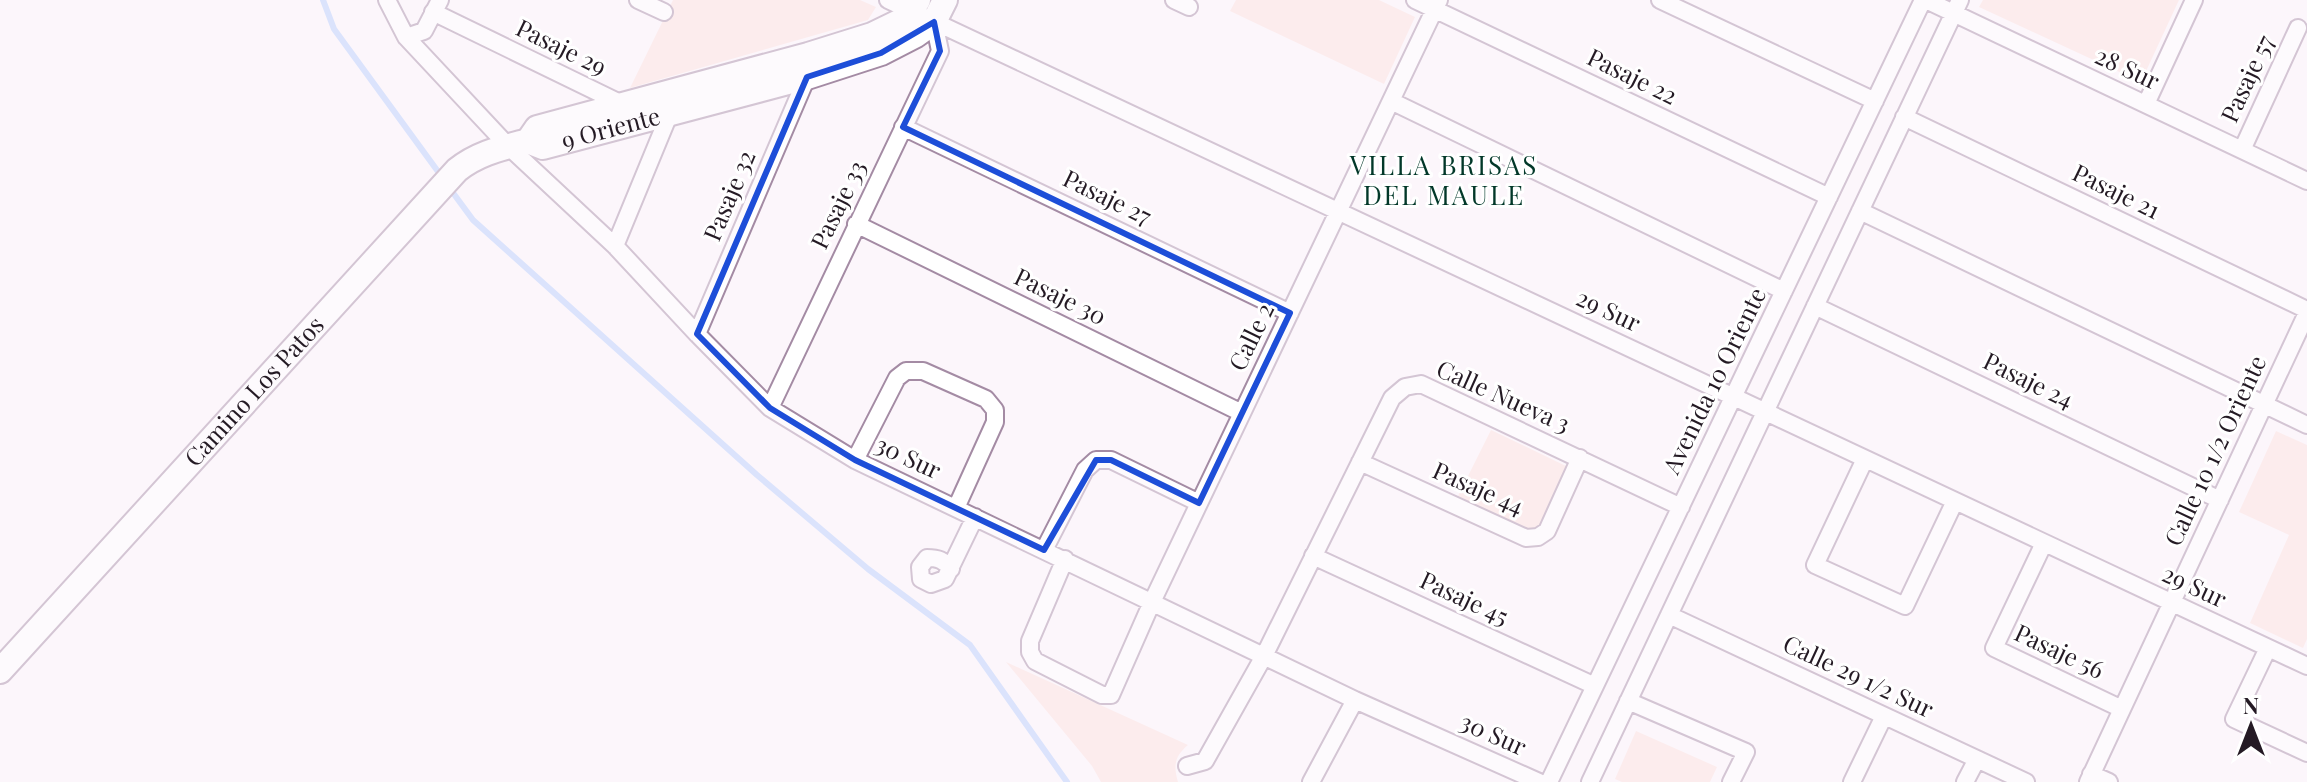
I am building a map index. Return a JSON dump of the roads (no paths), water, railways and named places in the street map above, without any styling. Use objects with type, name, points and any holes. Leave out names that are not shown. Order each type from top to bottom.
[{"type":"street","name":"30 Sur","points":[[387,0],[406,37],[518,143],[770,408],[855,460],[1355,700],[1539,782]]},
{"type":"street","points":[[638,0],[664,12]]},
{"type":"street","name":"29 Sur","points":[[888,0],[928,8],[1338,212],[2307,666]]},
{"type":"street","name":"Pasaje 22","points":[[1415,0],[1437,5],[1829,197]]},
{"type":"street","points":[[1660,0],[1875,101]]},
{"type":"street","name":"Avenida 10 Oriente","points":[[1549,782],[1924,0]]},
{"type":"street","name":"28 Sur","points":[[1924,0],[1957,6],[2146,104],[2307,181]]},
{"type":"street","points":[[2146,104],[2194,0]]},
{"type":"street","name":"Calle 2","points":[[1065,559],[1030,641],[1030,652],[1035,661],[1102,695],[1111,695],[1152,602],[1437,5]]},
{"type":"street","points":[[406,37],[424,31],[436,6]]},
{"type":"street","name":"Pasaje 29","points":[[436,6],[624,105]]},
{"type":"street","points":[[1590,782],[1957,6]]},
{"type":"street","name":"9 Oriente","points":[[518,143],[543,147],[807,77],[881,53],[916,35],[928,8]]},
{"type":"street","name":"9 Oriente","points":[[518,143],[537,128],[808,55],[872,35],[928,8]]},
{"type":"street","name":"Pasaje 33","points":[[770,408],[940,51],[928,8]]},
{"type":"street","name":"Pasaje 57","points":[[2242,150],[2298,28]]},
{"type":"street","name":"Pasaje 32","points":[[697,334],[807,77]]},
{"type":"street","points":[[1391,101],[1784,291]]},
{"type":"street","points":[[615,246],[669,115]]},
{"type":"street","name":"Pasaje 21","points":[[1904,117],[2307,314]]},
{"type":"street","name":"Pasaje 27","points":[[903,127],[1290,313]]},
{"type":"street","name":"Camino Los Patos","points":[[0,671],[451,177],[469,160],[518,143]]},
{"type":"street","points":[[1860,211],[2307,425]]},
{"type":"street","name":"Pasaje 30","points":[[856,224],[1242,413]]},
{"type":"street","name":"Pasaje 24","points":[[1815,306],[2220,500]]},
{"type":"street","name":"Calle 10 1/2 Oriente","points":[[2090,778],[2307,314]]},
{"type":"street","points":[[855,460],[897,378],[906,371],[923,371],[986,399],[995,410],[995,422],[956,508]]},
{"type":"street","name":"Calle Nueva 3","points":[[1187,766],[1205,761],[1264,656],[1392,398],[1405,387],[1421,384],[1681,507]]},
{"type":"street","name":"Pasaje 44","points":[[1360,462],[1526,538],[1538,537],[1547,531],[1580,458]]},
{"type":"street","points":[[1865,459],[1815,565],[1905,606],[1955,501]]},
{"type":"street","points":[[1044,550],[1085,470],[1096,460],[1111,460],[1199,503]]},
{"type":"street","points":[[951,569],[975,517]]},
{"type":"street","name":"Pasaje 56","points":[[2044,543],[1994,648],[2122,709]]},
{"type":"street","name":"Pasaje 45","points":[[1313,556],[1595,686]]},
{"type":"street","name":"Calle 29 1/2 Sur","points":[[1669,615],[2026,782]]},
{"type":"street","points":[[2268,648],[2234,719],[2307,753]]},
{"type":"street","points":[[1311,782],[1355,700]]},
{"type":"street","points":[[1628,701],[1746,752],[1731,782]]},
{"type":"street","points":[[1852,782],[1884,716]]},
{"type":"street","points":[[1965,782],[1977,759]]},
{"type":"street","points":[[2090,778],[2109,782]]},
{"type":"waterway","points":[[323,0],[334,29],[442,177]]},
{"type":"waterway","points":[[448,186],[473,220],[757,475],[868,569],[970,645],[1067,782]]},
{"type":"district","name":"VILLA BRISAS DEL MAULE","points":[[1444,181]]}]
